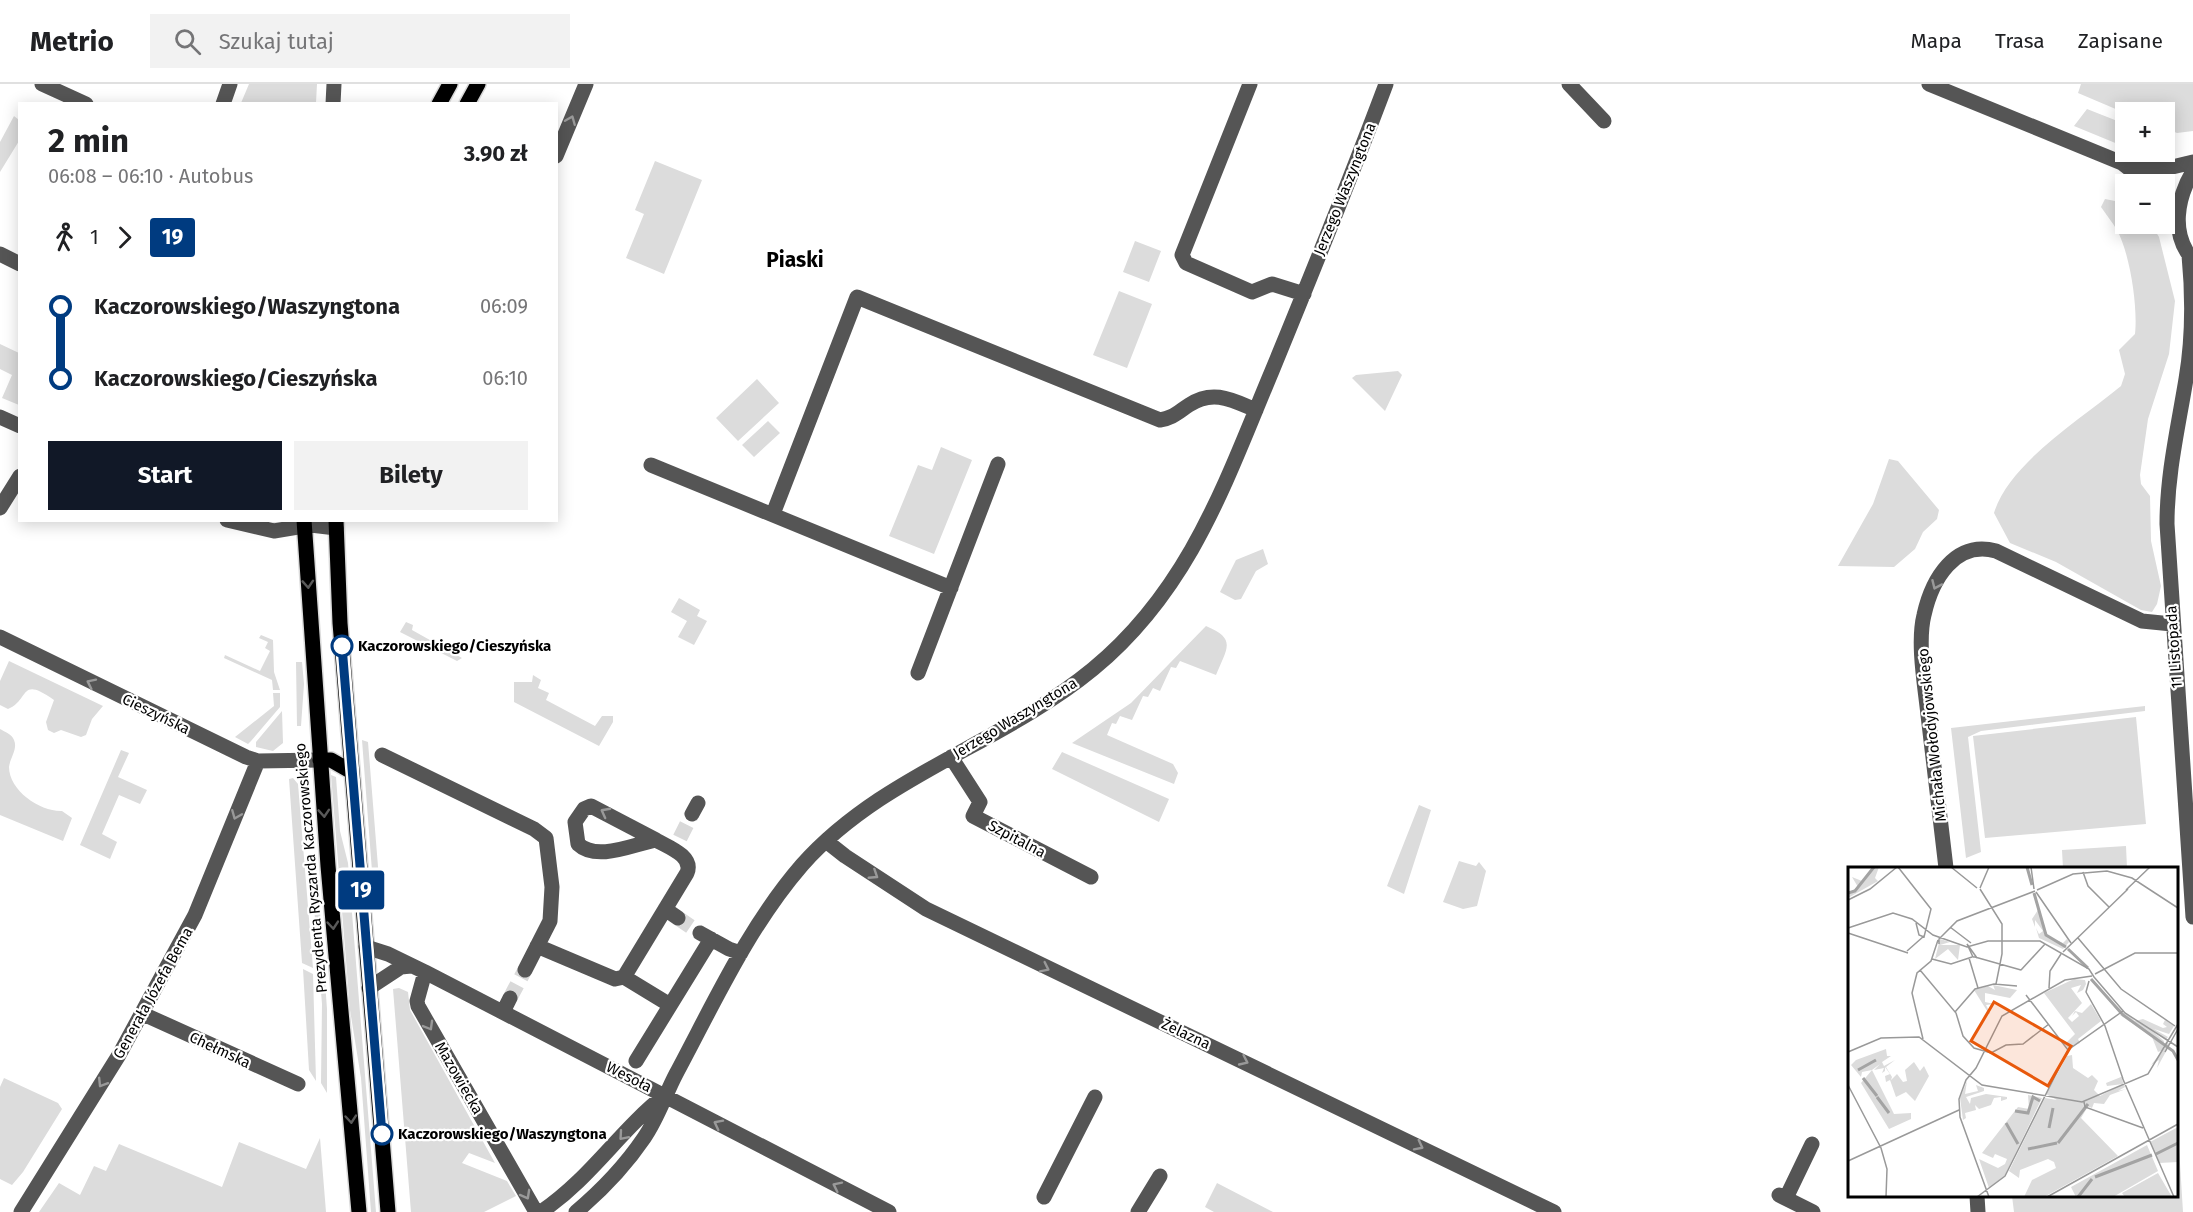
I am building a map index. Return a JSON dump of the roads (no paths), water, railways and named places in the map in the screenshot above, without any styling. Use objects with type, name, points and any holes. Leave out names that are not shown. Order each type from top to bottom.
[{"type":"main road","points":[[442,102],[450,84]]},
{"type":"main road","points":[[468,102],[478,84]]},
{"type":"main road","name":"Prezydenta Ryszarda Kaczorowskiego","points":[[304,523],[320,760],[359,1212]]},
{"type":"main road","points":[[336,524],[352,772],[388,1212]]},
{"type":"main road","points":[[320,760],[331,760],[352,772]]},
{"type":"street","points":[[42,84],[82,102]]},
{"type":"street","points":[[224,102],[230,84]]},
{"type":"street","points":[[333,102],[334,84]]},
{"type":"street","points":[[558,151],[586,84]]},
{"type":"street","points":[[1250,84],[1182,255],[1186,263],[1252,292],[1272,284],[1304,294]]},
{"type":"street","name":"Jerzego Waszyngtona","points":[[576,1212],[624,1165],[657,1117],[665,1095],[741,953],[784,888],[826,841],[842,826],[894,789],[1063,691],[1090,672],[1140,626],[1176,579],[1211,519],[1304,294],[1386,84]]},
{"type":"street","points":[[1569,84],[1604,121]]},
{"type":"street","points":[[1929,84],[2122,163],[2136,174]]},
{"type":"street","points":[[2122,163],[2168,168],[2193,162]]},
{"type":"street","points":[[2178,221],[2179,204],[2193,171]]},
{"type":"street","points":[[2175,217],[2178,221]]},
{"type":"street","name":"11 Listopada","points":[[2178,221],[2181,239],[2191,258],[2193,297],[2190,372],[2173,442],[2167,495],[2172,624],[2193,917]]},
{"type":"street","points":[[0,254],[18,263]]},
{"type":"street","points":[[773,514],[857,297],[1160,420],[1176,415],[1195,401],[1210,395],[1220,396],[1256,411]]},
{"type":"street","points":[[0,417],[18,425]]},
{"type":"street","points":[[651,465],[951,588]]},
{"type":"street","points":[[918,673],[998,465]]},
{"type":"street","points":[[0,508],[18,479]]},
{"type":"street","points":[[258,522],[274,531],[304,523],[336,524]]},
{"type":"street","name":"Michała Wołodyjowskiego","points":[[1946,867],[1926,696],[1922,631],[1924,614],[1942,572],[1960,554],[1978,548],[1996,551],[2142,621],[2172,624]]},
{"type":"street","name":"Cieszyńska","points":[[0,637],[258,761],[320,760]]},
{"type":"street","points":[[382,755],[534,829],[546,838],[551,875],[551,913],[536,939],[525,970]]},
{"type":"street","name":"Szpitalna","points":[[951,757],[980,802],[973,816],[1091,877]]},
{"type":"street","name":"Generała Józefa Bema","points":[[21,1212],[143,1014],[198,909],[258,761]]},
{"type":"street","points":[[536,939],[615,979],[624,977],[672,913],[690,868],[677,844],[656,840],[591,806],[580,813],[574,830],[578,844],[597,853],[656,840]]},
{"type":"street","name":"Żelazna","points":[[826,841],[926,909],[1554,1212]]},
{"type":"street","points":[[636,1061],[670,1005],[705,936],[741,953]]},
{"type":"street","name":"Wesoła","points":[[366,947],[388,954],[503,1012],[889,1212]]},
{"type":"street","points":[[369,988],[401,967],[418,969]]},
{"type":"street","name":"Mazowiecka","points":[[418,969],[418,1006],[536,1212]]},
{"type":"street","points":[[624,977],[670,1005]]},
{"type":"street","points":[[503,1012],[510,998]]},
{"type":"street","name":"Chełmska","points":[[143,1014],[298,1084]]},
{"type":"street","name":"Jerzego Waszyngtona","points":[[542,1212],[589,1174],[645,1111],[665,1095]]},
{"type":"street","points":[[1044,1197],[1095,1097]]},
{"type":"street","points":[[1812,1144],[1782,1196],[1813,1212]]},
{"type":"street","points":[[1138,1212],[1160,1176]]},
{"type":"street","points":[[1977,1197],[1978,1212]]},
{"type":"tunnel","points":[[680,838],[692,814]]},
{"type":"tunnel","points":[[678,918],[700,933]]},
{"type":"tunnel","points":[[510,998],[525,970]]},
{"type":"place","name":"Kaczorowskiego/Cieszyńska","points":[[342,646]]},
{"type":"place","name":"Kaczorowskiego/Waszyngtona","points":[[382,1134]]},
{"type":"district","name":"Piaski","points":[[795,260]]}]
